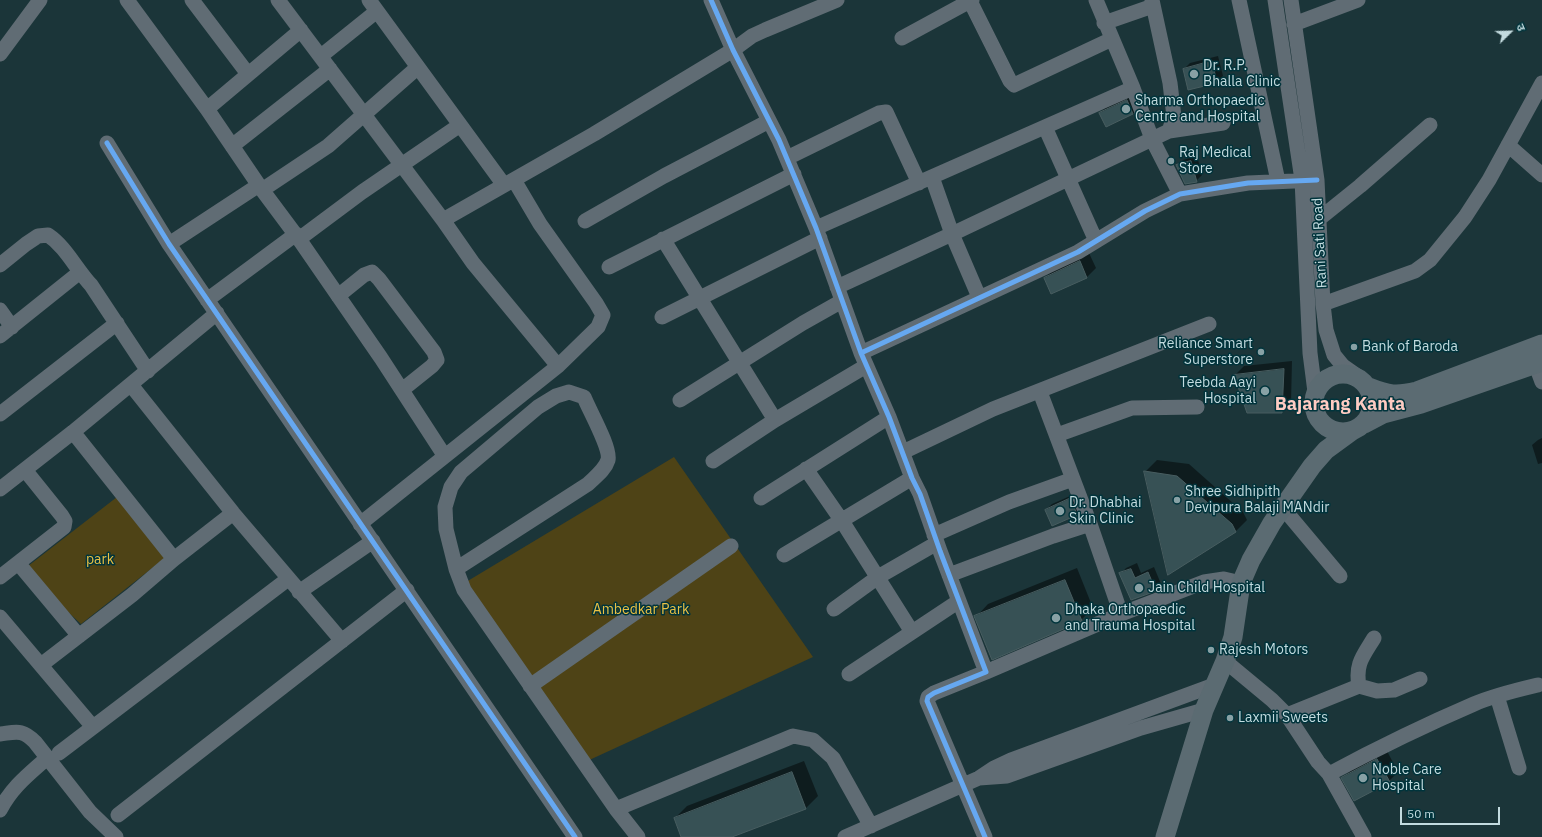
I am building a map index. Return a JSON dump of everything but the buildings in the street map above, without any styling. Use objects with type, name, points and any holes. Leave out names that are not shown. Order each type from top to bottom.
[{"type":"main road","points":[[1312,466],[1319,446],[1318,418],[1314,405],[1316,392],[1323,381],[1334,374],[1347,373],[1384,393],[1400,395],[1537,355]]},
{"type":"main road","points":[[1165,837],[1204,710],[1225,661],[1233,637],[1241,583],[1251,560],[1272,523],[1312,466],[1326,450],[1358,428],[1383,414],[1421,404],[1537,355]]},
{"type":"main road","points":[[1318,418],[1327,427],[1339,432],[1358,428],[1371,413],[1373,400],[1364,382]]},
{"type":"street","points":[[0,54],[40,0]]},
{"type":"street","points":[[127,0],[207,109],[297,237],[402,390],[444,456]]},
{"type":"street","points":[[192,0],[248,74]]},
{"type":"street","points":[[278,0],[443,220],[473,263],[558,366]]},
{"type":"street","points":[[711,0],[733,50],[769,120],[794,174],[818,233],[864,359],[903,452],[912,478],[920,494],[986,672]]},
{"type":"street","points":[[443,220],[594,134],[733,50],[752,36],[837,0]]},
{"type":"street","points":[[1096,0],[1133,88],[1152,139],[1180,194]]},
{"type":"street","points":[[1239,0],[1278,181]]},
{"type":"street","points":[[1275,0],[1310,180],[1309,346],[1316,392]]},
{"type":"street","name":"Rani Sati Road","points":[[1291,0],[1310,180],[1318,219],[1326,330],[1334,355],[1343,366],[1364,382]]},
{"type":"street","points":[[1294,24],[1358,0]]},
{"type":"street","points":[[902,38],[971,1],[1010,82],[1014,85],[1112,39]]},
{"type":"street","points":[[1104,22],[1152,3],[1170,83],[1174,117],[1169,131]]},
{"type":"street","points":[[321,56],[373,5],[460,125],[509,182],[596,303],[603,315],[598,327],[558,366],[360,524]]},
{"type":"street","points":[[207,109],[301,30]]},
{"type":"street","points":[[169,244],[328,146],[418,67]]},
{"type":"street","points":[[232,146],[330,69]]},
{"type":"street","points":[[1323,304],[1415,271],[1430,260],[1465,217],[1489,180],[1542,83]]},
{"type":"street","points":[[662,317],[699,299],[818,233],[925,180],[1133,88]]},
{"type":"street","points":[[787,158],[879,113],[886,112],[925,180],[952,234],[979,297]]},
{"type":"street","points":[[585,221],[664,176],[769,120]]},
{"type":"street","points":[[837,287],[1169,131],[1223,123]]},
{"type":"street","points":[[1318,219],[1360,186],[1430,124]]},
{"type":"street","points":[[207,300],[401,164],[460,125]]},
{"type":"street","points":[[1045,127],[1096,241]]},
{"type":"street","points":[[107,144],[169,244],[575,837]]},
{"type":"street","points":[[1508,145],[1542,175]]},
{"type":"street","points":[[609,267],[794,174]]},
{"type":"street","points":[[714,461],[864,359],[979,297],[1078,252],[1146,211],[1180,194],[1248,183],[1310,180]]},
{"type":"street","points":[[0,265],[38,236],[48,235],[58,241],[91,285],[148,371]]},
{"type":"street","points":[[663,239],[738,363],[775,420]]},
{"type":"street","points":[[0,336],[80,272]]},
{"type":"street","points":[[338,296],[364,275],[372,272],[379,279],[434,352],[437,360],[432,366],[402,390]]},
{"type":"street","points":[[680,400],[803,323],[842,301]]},
{"type":"street","points":[[0,310],[12,327]]},
{"type":"street","points":[[0,489],[131,385],[217,313]]},
{"type":"street","points":[[0,414],[117,323]]},
{"type":"street","points":[[903,452],[993,409],[1040,392],[1209,324]]},
{"type":"street","points":[[1537,355],[1542,382]]},
{"type":"street","points":[[131,385],[233,513],[342,641]]},
{"type":"street","points":[[456,569],[588,484],[601,472],[608,460],[606,445],[584,397],[570,392],[556,396],[538,407],[461,472],[451,487],[445,507],[446,529],[456,569],[464,590],[616,809],[638,837]]},
{"type":"street","points":[[1040,392],[1090,524],[1121,614]]},
{"type":"street","points":[[1057,435],[1132,408],[1197,407]]},
{"type":"street","points":[[761,498],[888,416]]},
{"type":"street","points":[[73,432],[174,559]]},
{"type":"street","points":[[806,469],[842,521],[912,632]]},
{"type":"street","points":[[0,577],[64,527],[65,521],[62,516],[25,470]]},
{"type":"street","points":[[784,555],[912,478]]},
{"type":"street","points":[[834,609],[878,577],[936,539],[1009,502],[1072,479]]},
{"type":"street","points":[[1283,508],[1340,576]]},
{"type":"street","points":[[42,665],[132,595],[174,559],[233,513]]},
{"type":"street","points":[[949,575],[1053,536],[1090,524]]},
{"type":"street","points":[[299,592],[372,541]]},
{"type":"street","points":[[530,686],[731,546]]},
{"type":"street","points":[[18,564],[79,636]]},
{"type":"street","points":[[0,810],[8,795],[20,781],[288,579]]},
{"type":"street","points":[[984,837],[928,705],[928,697],[1121,614],[1204,582],[1224,579],[1241,583]]},
{"type":"street","points":[[118,815],[407,590]]},
{"type":"street","points":[[849,674],[959,601]]},
{"type":"street","points":[[0,617],[93,727]]},
{"type":"street","points":[[1359,686],[1359,663],[1374,638]]},
{"type":"street","points":[[1225,661],[1272,700],[1287,715],[1318,762],[1328,774],[1362,836]]},
{"type":"street","points":[[1287,715],[1359,686],[1377,691],[1394,690],[1420,679]]},
{"type":"street","points":[[845,837],[979,778],[994,768],[1011,760],[1214,685]]},
{"type":"street","points":[[1328,774],[1375,750],[1467,707],[1497,696],[1538,685]]},
{"type":"street","points":[[1497,696],[1519,768]]},
{"type":"street","points":[[979,778],[1007,776],[1141,728],[1204,710]]},
{"type":"street","points":[[0,734],[19,732],[27,734],[53,755],[90,812],[116,837]]},
{"type":"street","points":[[616,809],[793,736],[813,740],[833,758],[871,826]]},
{"type":"green space","name":"Ambedkar Park","points":[[674,457],[813,657],[585,762],[466,582]]},
{"type":"green space","name":"park","points":[[117,497],[170,554],[81,624],[23,570]]},
{"type":"cycle path","points":[[711,0],[733,50],[779,140],[816,228],[861,353],[889,417],[912,478],[920,494],[986,672],[934,693],[928,697],[927,701],[985,837]]},
{"type":"cycle path","points":[[107,143],[169,244],[575,837]]},
{"type":"cycle path","points":[[861,353],[1078,252],[1145,211],[1180,194],[1248,183],[1317,180]]},
{"type":"place","name":"Dr. R.P. Bhalla Clinic","points":[[1194,74]]},
{"type":"place","name":"Sharma Orthopaedic Centre and Hospital","points":[[1126,109]]},
{"type":"place","name":"Raj Medical Store","points":[[1171,161]]},
{"type":"place","name":"Bank of Baroda","points":[[1354,347]]},
{"type":"place","name":"Reliance Smart Superstore","points":[[1261,352]]},
{"type":"place","name":"Teebda Aayi Hospital","points":[[1265,391]]},
{"type":"place","name":"Shree Sidhipith Devipura Balaji MANdir","points":[[1177,500]]},
{"type":"place","name":"Dr. Dhabhai Skin Clinic","points":[[1060,511]]},
{"type":"place","name":"Jain Child Hospital","points":[[1139,588]]},
{"type":"place","name":"Dhaka Orthopaedic and Trauma Hospital","points":[[1056,618]]},
{"type":"place","name":"Rajesh Motors","points":[[1211,650]]},
{"type":"place","name":"Laxmii Sweets","points":[[1230,718]]},
{"type":"place","name":"Noble Care Hospital","points":[[1363,778]]},
{"type":"district","name":"Bajarang Kanta","points":[[1340,405]]}]
